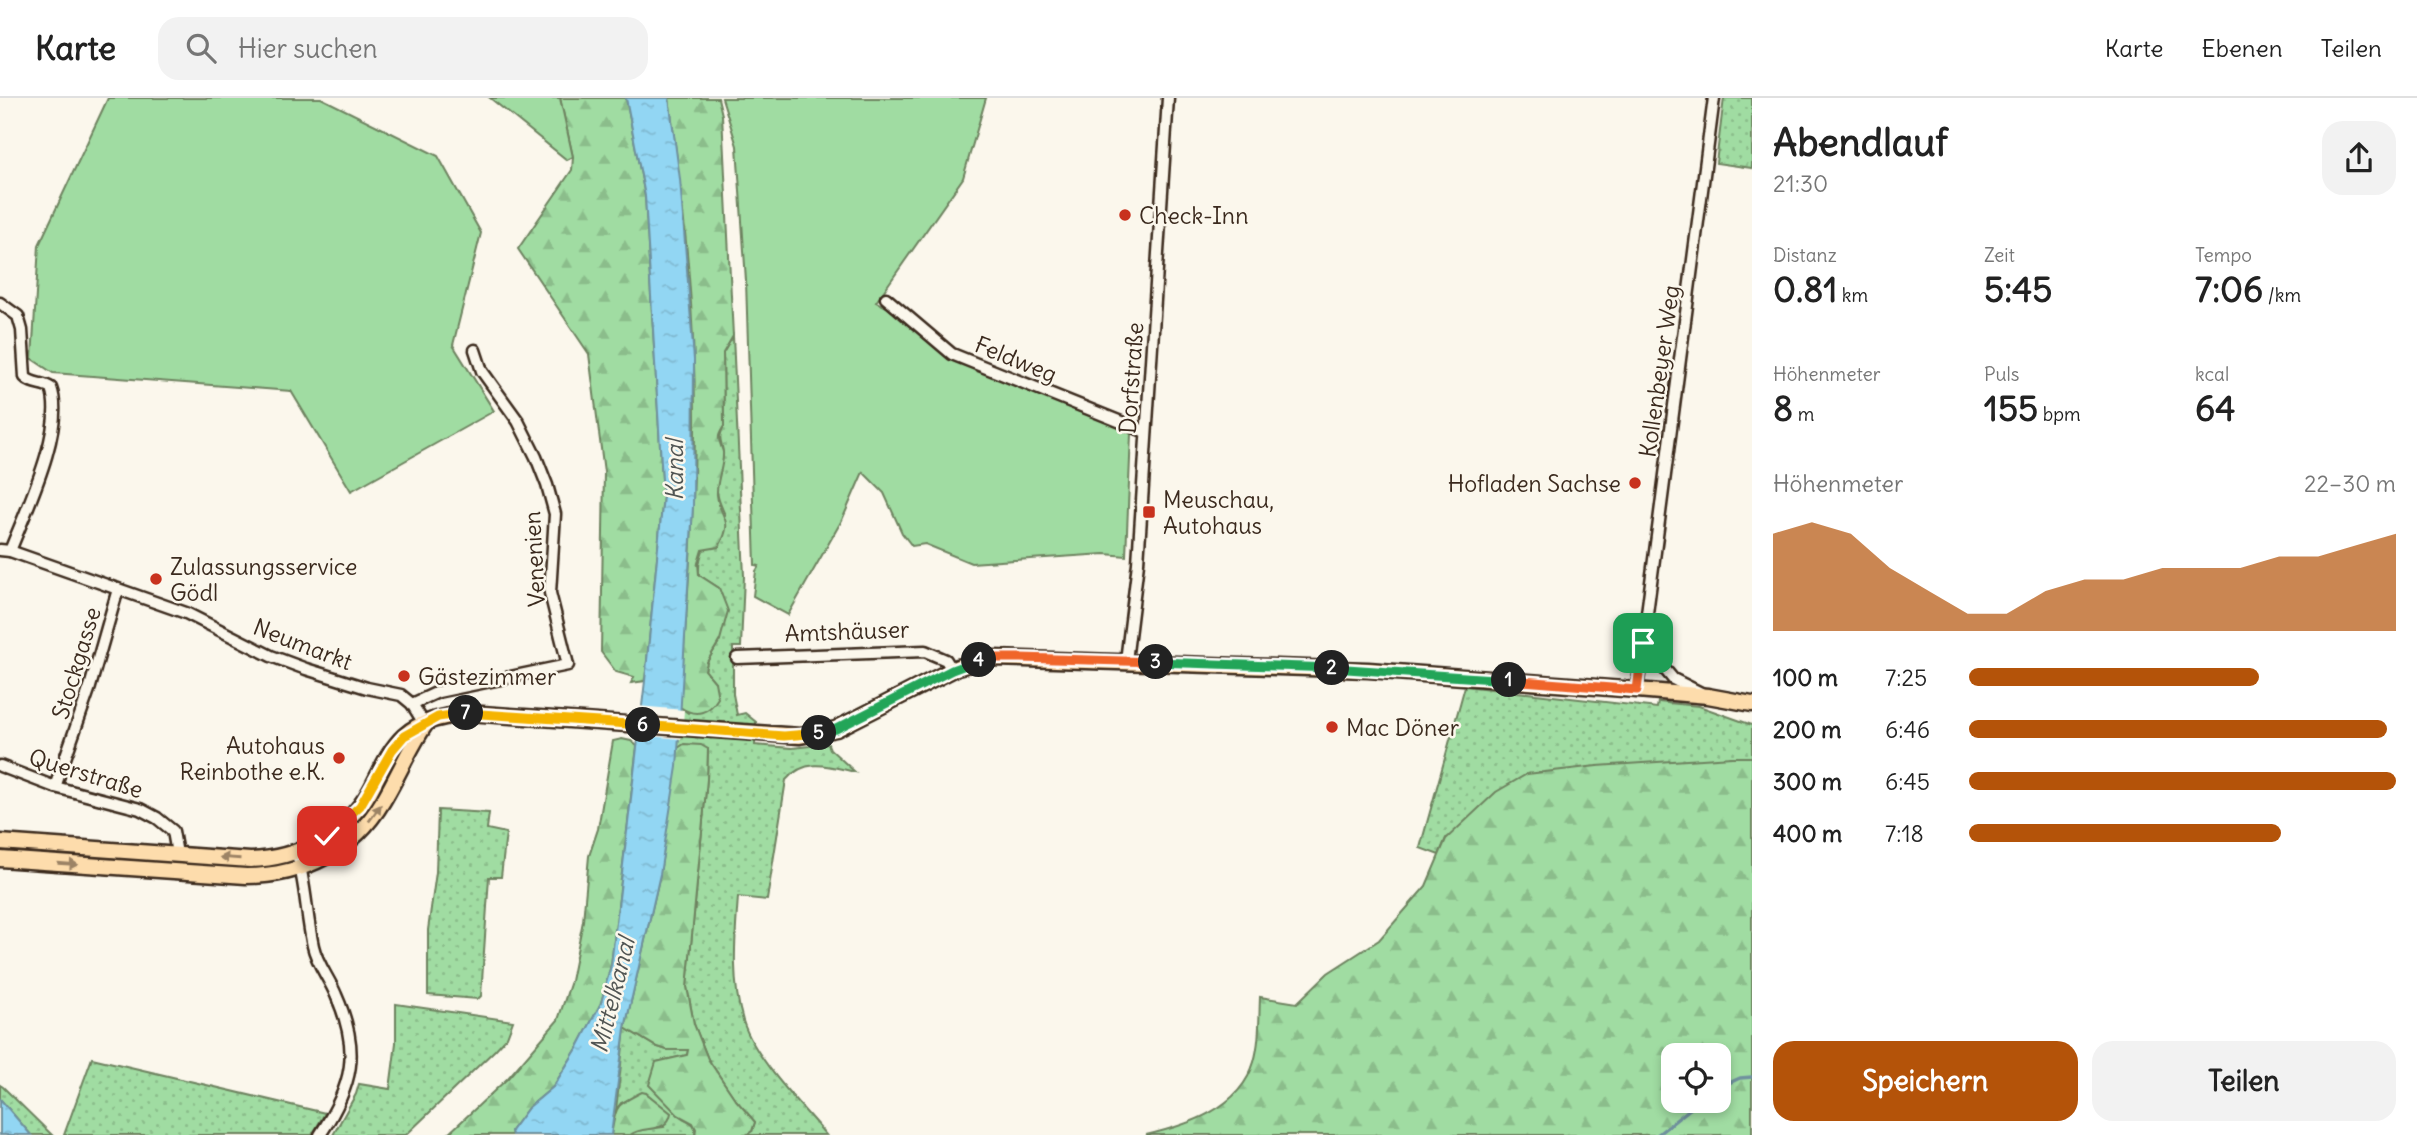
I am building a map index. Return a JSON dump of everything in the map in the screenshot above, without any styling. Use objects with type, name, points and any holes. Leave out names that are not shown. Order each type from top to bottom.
[{"type":"main road","points":[[0,842],[265,860],[296,851],[327,836],[350,817],[368,793],[392,750],[404,736],[438,717],[468,713],[800,736],[836,729],[952,670],[975,661],[993,658],[1368,670],[1708,696],[1752,704]]},
{"type":"main road","points":[[0,859],[246,876],[282,874],[302,869],[342,847],[372,819],[425,725]]},
{"type":"street","name":"Dorfstraße","points":[[1126,661],[1138,563],[1168,98]]},
{"type":"street","name":"Kollenbeyer Weg","points":[[1637,690],[1714,98]]},
{"type":"street","name":"Feldweg","points":[[886,298],[952,354],[1146,432]]},
{"type":"street","points":[[0,303],[18,316],[22,330],[24,377],[32,383],[51,388],[55,413],[47,454],[5,550]]},
{"type":"street","name":"Venenien","points":[[412,704],[447,690],[568,665],[551,593],[555,514],[547,485],[537,457],[518,422],[482,370],[475,350]]},
{"type":"street","name":"Neumarkt","points":[[5,550],[197,618],[271,656],[367,688],[401,695],[412,704]]},
{"type":"street","name":"Stockgasse","points":[[55,787],[90,687],[118,589]]},
{"type":"street","points":[[1643,643],[1673,679],[1708,696]]},
{"type":"street","name":"Amtshäuser","points":[[737,658],[925,651],[946,660],[952,670]]},
{"type":"street","points":[[412,704],[425,725]]},
{"type":"street","name":"Querstraße","points":[[0,766],[55,787],[140,809],[173,831],[177,855]]},
{"type":"street","points":[[296,851],[302,869],[313,945],[342,1011],[351,1048],[351,1069],[347,1087],[337,1110],[320,1135]]},
{"type":"green space","points":[[108,98],[321,98],[438,156],[481,233],[453,345],[494,411],[351,491],[291,391],[53,373],[32,359],[39,245]]},
{"type":"green space","points":[[490,98],[560,98],[573,157],[567,160]]},
{"type":"green space","points":[[560,98],[626,98],[645,196],[663,496],[645,681],[631,683],[634,677],[616,672],[601,652],[604,472],[589,354],[518,249],[572,170],[573,157]]},
{"type":"green space","points":[[669,98],[718,98],[722,115],[733,336],[723,353],[724,426],[719,438],[723,458],[717,495],[726,530],[719,547],[702,550],[698,563],[699,575],[719,588],[728,611],[720,640],[705,670],[715,682],[718,698],[711,707],[697,713],[680,707],[693,501],[695,390],[688,264]]},
{"type":"green space","points":[[722,98],[986,98],[963,178],[876,302],[887,307],[945,355],[1131,434],[1126,556],[1105,554],[971,563],[925,544],[912,546],[902,533],[884,493],[863,472],[842,520],[788,615],[753,596],[759,566],[755,565],[746,281],[737,146]]},
{"type":"green space","points":[[1724,98],[1752,98],[1752,168],[1716,163]]},
{"type":"green space","points":[[733,336],[744,576],[741,647],[733,647],[733,694],[737,715],[745,713],[756,722],[755,745],[792,748],[828,744],[855,772],[818,765],[802,768],[786,780],[767,900],[738,897],[735,959],[737,991],[743,1021],[757,1050],[779,1081],[826,1135],[746,1135],[752,1131],[755,1122],[735,1099],[708,1059],[694,1024],[687,987],[708,749],[678,748],[680,707],[688,713],[715,682],[705,671],[707,662],[720,640],[719,588],[699,575],[699,566],[706,543],[725,515],[718,498],[717,485],[723,453],[720,437],[724,426],[723,353]]},
{"type":"green space","points":[[1465,686],[1657,708],[1658,702],[1699,706],[1752,725],[1752,757],[1732,757],[1446,838],[1439,855],[1420,848]]},
{"type":"green space","points":[[622,739],[637,746],[611,965],[601,1003],[553,1087],[528,1108],[511,1131],[512,1135],[447,1135],[508,1078],[558,1020],[571,981],[583,921],[589,856],[598,829],[613,741]]},
{"type":"green space","points":[[684,744],[701,745],[708,749],[687,987],[694,1024],[708,1059],[735,1099],[755,1122],[752,1131],[746,1135],[695,1135],[693,1123],[678,1115],[649,1085],[656,1062],[687,1055],[688,1050],[667,1050],[655,1046],[625,1028],[660,874],[678,748]]},
{"type":"green space","points":[[1752,757],[1752,1135],[1146,1135],[1195,1120],[1225,1103],[1237,1092],[1247,1078],[1256,1054],[1260,997],[1297,1003],[1328,973],[1379,940],[1426,886],[1446,839],[1496,792],[1527,774],[1597,766]]},
{"type":"green space","points":[[438,810],[489,813],[487,829],[506,833],[501,877],[489,877],[481,996],[478,999],[428,995],[428,930],[436,872]]},
{"type":"green space","points":[[396,1004],[513,1021],[507,1037],[495,1050],[406,1135],[333,1135],[359,1084],[390,1089],[396,1043]]},
{"type":"green space","points":[[625,1028],[655,1046],[667,1050],[688,1050],[687,1055],[656,1062],[673,1105],[679,1115],[693,1124],[695,1135],[630,1135],[634,1131],[664,1127],[655,1101],[646,1093],[621,1103],[616,1110]]},
{"type":"green space","points":[[92,1058],[325,1113],[312,1135],[64,1135]]},
{"type":"green space","points":[[0,1085],[52,1135],[31,1135],[0,1099]]},
{"type":"green space","points":[[642,1092],[671,1113],[669,1120],[660,1127],[630,1135],[611,1135],[618,1108],[626,1100]]},
{"type":"water","points":[[626,98],[669,98],[680,179],[694,360],[693,506],[677,767],[660,874],[625,1028],[611,1135],[512,1135],[511,1131],[528,1108],[553,1087],[601,1003],[611,965],[645,681],[663,496],[645,196]]},
{"type":"water","points":[[0,1099],[31,1135],[0,1135]]},
{"type":"pier","points":[[638,706],[684,710],[682,739],[635,735]]},
{"type":"waterway","points":[[1731,1082],[1752,1077]]},
{"type":"waterway","points":[[1657,1135],[1685,1113]]},
{"type":"place","name":"Check-Inn","points":[[1125,215]]},
{"type":"place","name":"Hofladen Sachse","points":[[1635,483]]},
{"type":"place","name":"Meuschau, Autohaus","points":[[1149,512]]},
{"type":"place","name":"Zulassungsservice Gödl","points":[[156,579]]},
{"type":"place","name":"Gästezimmer","points":[[404,676]]},
{"type":"place","name":"Mac Döner","points":[[1332,727]]},
{"type":"place","name":"Autohaus Reinbothe e.K.","points":[[339,758]]},
{"type":"route","points":[[327,836],[360,806],[392,750],[404,736],[438,717],[468,713],[800,736],[836,729],[958,667],[993,658],[1292,666],[1637,690],[1643,643]]},
{"type":"water label","name":"Kanal","points":[[674,470]]},
{"type":"water label","name":"Mittelkanal","points":[[612,995]]}]
